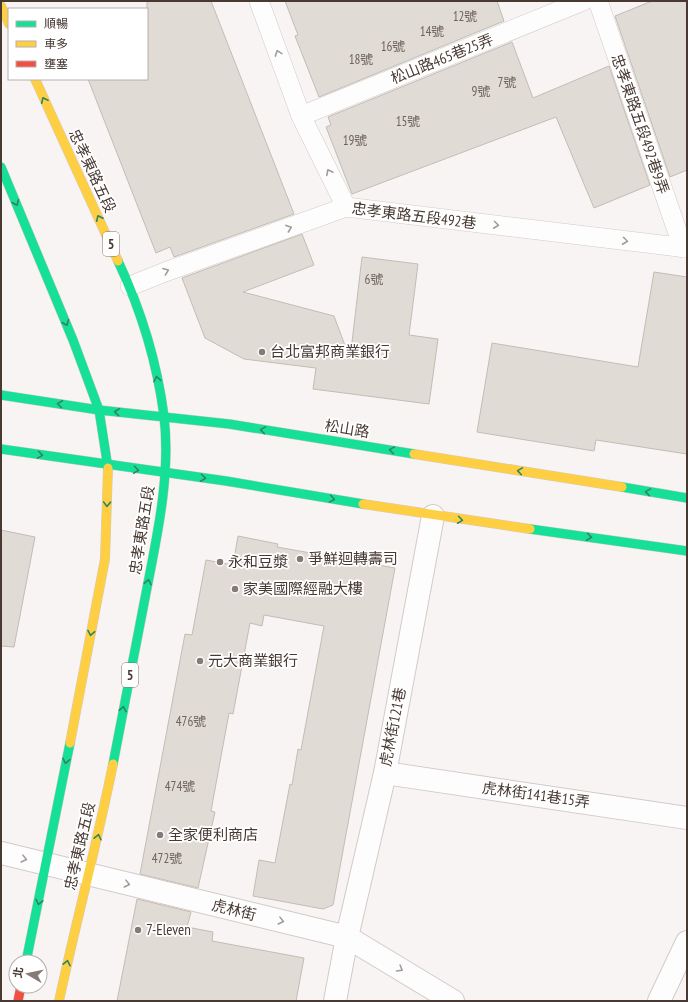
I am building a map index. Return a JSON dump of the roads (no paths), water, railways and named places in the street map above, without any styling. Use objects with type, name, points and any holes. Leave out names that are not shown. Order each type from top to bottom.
[{"type":"main road","points":[[1,6],[8,22]]},
{"type":"main road","name":"忠孝東路五段","points":[[35,80],[130,286],[152,345],[164,417],[165,474],[155,546],[99,834],[79,910],[59,1001]]},
{"type":"main road","name":"忠孝東路五段","points":[[1,167],[73,340],[99,410],[108,466],[105,559],[28,954]]},
{"type":"main road","name":"松山路","points":[[1,396],[99,410],[228,424],[687,498]]},
{"type":"main road","points":[[1,449],[108,466],[226,481],[434,516],[687,551]]},
{"type":"street","name":"虎林街121巷","points":[[335,1001],[347,937],[385,773],[434,516]]},
{"type":"street","name":"虎林街141巷15弄","points":[[385,773],[687,818]]},
{"type":"street","name":"虎林街","points":[[1,853],[347,937],[453,1001]]},
{"type":"street","points":[[659,1001],[687,942]]},
{"type":"lane","points":[[259,1],[301,116],[346,207]]},
{"type":"lane","name":"松山路465巷25弄","points":[[301,116],[583,1]]},
{"type":"lane","name":"忠孝東路五段492巷9弄","points":[[598,1],[685,248]]},
{"type":"lane","name":"忠孝東路五段492巷","points":[[130,286],[346,207],[685,248]]},
{"type":"place","name":"台北富邦商業銀行","points":[[262,352]]},
{"type":"place","name":"爭鮮迴轉壽司","points":[[300,559]]},
{"type":"place","name":"永和豆漿","points":[[220,562]]},
{"type":"place","name":"家美國際經融大樓","points":[[235,589]]},
{"type":"place","name":"元大商業銀行","points":[[200,661]]},
{"type":"place","name":"全家便利商店","points":[[160,835]]},
{"type":"place","name":"7-Eleven","points":[[138,930]]}]
